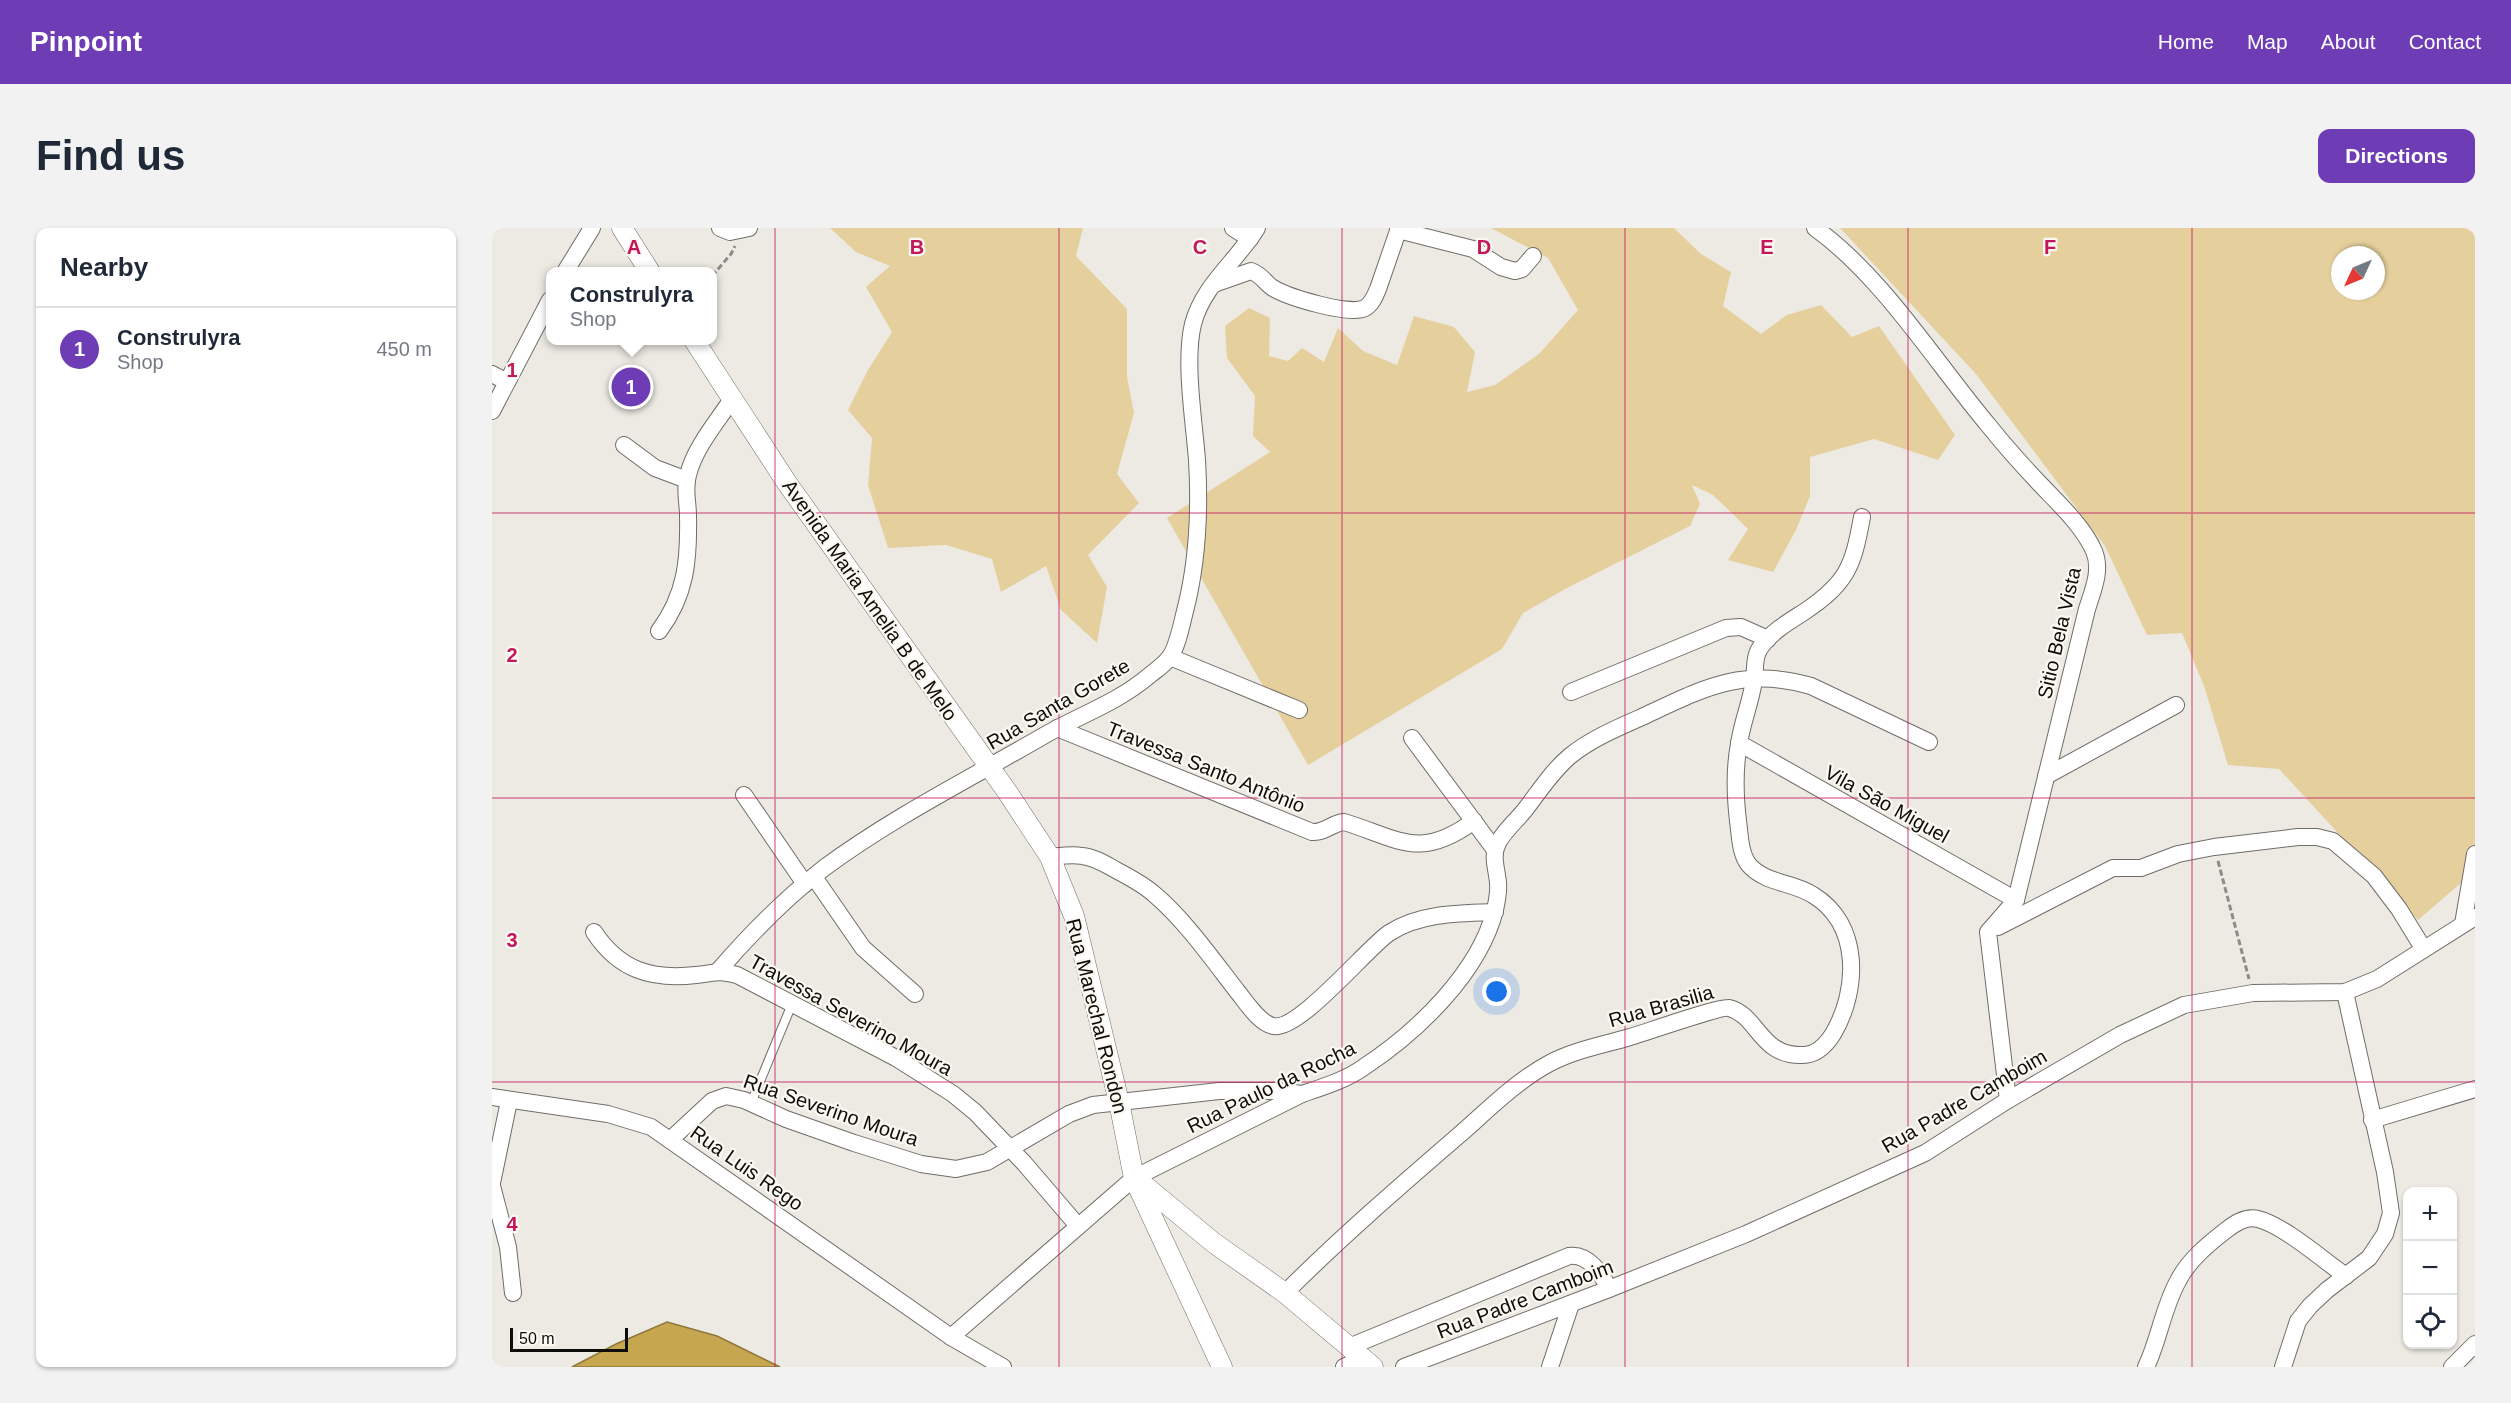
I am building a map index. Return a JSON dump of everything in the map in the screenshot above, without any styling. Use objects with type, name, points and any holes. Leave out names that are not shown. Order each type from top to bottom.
[{"type":"street","points":[[568,267],[592,228]]},
{"type":"street","points":[[622,228],[647,267]]},
{"type":"street","points":[[720,228],[730,232],[745,229]]},
{"type":"street","points":[[1233,228],[1254,234],[1212,284],[1201,302],[1193,325],[1191,376],[1197,460],[1197,542],[1192,584],[1170,657],[1299,710]]},
{"type":"street","name":"Sitio Bela Vista","points":[[1815,228],[1833,241],[1867,275],[1988,425],[2062,508],[2095,554],[2098,565],[2095,586],[2087,609],[2016,900],[1988,932]]},
{"type":"street","points":[[1212,284],[1251,271],[1273,288],[1284,293],[1336,309],[1365,308],[1374,297],[1398,229],[1473,249],[1501,267],[1515,271],[1522,269],[1533,256]]},
{"type":"street","points":[[492,411],[499,378],[546,306]]},
{"type":"street","name":"Avenida Maria Amelia B de Melo","points":[[697,345],[793,492],[989,767],[1050,857]]},
{"type":"street","points":[[659,631],[677,604],[685,575],[688,544],[687,480],[694,459],[732,399]]},
{"type":"street","points":[[624,445],[655,468],[687,480]]},
{"type":"street","points":[[1571,692],[1726,628],[1741,627],[1768,639],[1833,591],[1854,559],[1862,517]]},
{"type":"street","name":"Rua Brasilia","points":[[1285,1293],[1348,1230],[1485,1113],[1531,1076],[1570,1053],[1679,1023],[1720,1008],[1733,1010],[1747,1020],[1775,1049],[1789,1054],[1806,1056],[1819,1051],[1833,1035],[1844,1009],[1852,965],[1850,944],[1839,919],[1814,895],[1769,879],[1752,868],[1746,860],[1735,787],[1739,743],[1755,679],[1755,658],[1768,639]]},
{"type":"street","name":"Rua Santa Gorete","points":[[719,970],[761,925],[810,881],[861,842],[907,813],[1057,728],[1130,692],[1170,657]]},
{"type":"street","points":[[1495,850],[1498,842],[1541,786],[1586,744],[1708,686],[1755,679],[1795,682],[1811,687],[1929,742]]},
{"type":"street","points":[[2046,776],[2176,705]]},
{"type":"street","name":"Travessa Santo Antônio","points":[[1057,728],[1312,832],[1321,832],[1336,823],[1344,822],[1395,841],[1434,843],[1458,832],[1474,821]]},
{"type":"street","points":[[1412,738],[1495,850]]},
{"type":"street","name":"Vila São Miguel","points":[[1739,743],[2016,900]]},
{"type":"street","points":[[744,795],[863,948],[915,994]]},
{"type":"street","points":[[2008,1100],[1988,932],[2113,868],[2142,868],[2178,854],[2214,847],[2298,837],[2317,837],[2333,841],[2374,876],[2399,909],[2423,948]]},
{"type":"street","name":"Rua Paulo da Rocha","points":[[951,1336],[1134,1178],[1302,1095],[1325,1087],[1363,1068],[1407,1034],[1444,998],[1474,961],[1495,912],[1498,891],[1495,850]]},
{"type":"street","points":[[2469,921],[2475,854]]},
{"type":"street","points":[[1050,857],[1076,855],[1089,857],[1135,880],[1154,894],[1180,921],[1248,1005],[1263,1020],[1273,1026],[1287,1023],[1299,1015],[1334,986],[1381,939],[1407,923],[1437,916],[1495,912]]},
{"type":"street","name":"Rua Marechal Rondon","points":[[1050,857],[1074,916],[1119,1102],[1134,1178],[1222,1367]]},
{"type":"street","name":"Rua Padre Camboim","points":[[1404,1367],[1571,1304],[1746,1234],[1925,1153],[2008,1100],[2120,1035],[2184,1005],[2253,993],[2345,993],[2377,979],[2469,921]]},
{"type":"street","name":"Travessa Severino Moura","points":[[594,932],[605,949],[631,968],[672,977],[719,970],[756,984],[896,1058],[953,1094],[975,1112],[1036,1176],[1078,1226]]},
{"type":"street","points":[[2283,1367],[2298,1321],[2310,1306],[2369,1258],[2379,1246],[2389,1224],[2391,1213],[2385,1172],[2345,993]]},
{"type":"street","points":[[2372,1120],[2475,1089]]},
{"type":"street","name":"Rua Severino Moura","points":[[670,1140],[696,1114],[721,1096],[735,1097],[786,1119],[854,1143],[939,1168],[970,1166],[987,1162],[1069,1114],[1093,1105],[1219,1091],[1275,1091],[1302,1095]]},
{"type":"street","name":"Rua Luis Rego","points":[[492,1097],[608,1114],[651,1127],[951,1336],[1003,1367]]},
{"type":"street","points":[[509,1101],[492,1184],[508,1247],[513,1293]]},
{"type":"street","points":[[1134,1178],[1214,1243],[1285,1293],[1362,1357]]},
{"type":"street","points":[[2146,1367],[2158,1340],[2173,1291],[2182,1273],[2211,1242],[2242,1220],[2254,1218],[2273,1225],[2346,1276]]},
{"type":"street","points":[[1344,1367],[1569,1256],[1581,1256],[1590,1262],[1609,1289]]},
{"type":"street","points":[[1550,1367],[1571,1304]]},
{"type":"street","points":[[2452,1367],[2475,1344]]},
{"type":"lane","points":[[751,1104],[792,1004]]},
{"type":"path","points":[[717,270],[731,254],[745,229]]},
{"type":"path","points":[[2214,847],[2253,993]]},
{"type":"shaded area","points":[[830,228],[1083,228],[1076,256],[1127,309],[1127,376],[1134,413],[1117,474],[1139,503],[1088,555],[1107,587],[1097,643],[1061,610],[1046,566],[1001,592],[992,559],[946,545],[888,548],[868,485],[872,438],[848,410],[868,370],[892,332],[866,287],[890,266],[856,252]]},
{"type":"shaded area","points":[[1491,228],[1674,228],[1701,254],[1731,272],[1723,306],[1761,334],[1787,315],[1821,305],[1852,337],[1879,326],[1955,435],[1938,460],[1874,439],[1810,457],[1810,496],[1796,530],[1773,572],[1728,560],[1748,529],[1713,495],[1692,485],[1700,504],[1690,526],[1567,588],[1523,613],[1502,649],[1308,765],[1167,518],[1270,452],[1253,436],[1255,396],[1227,358],[1225,326],[1249,308],[1270,318],[1269,356],[1288,361],[1302,348],[1324,362],[1338,328],[1363,351],[1397,365],[1414,316],[1454,327],[1475,352],[1467,392],[1495,385],[1539,354],[1578,310],[1548,258]]},
{"type":"shaded area","points":[[1840,228],[2475,228],[2475,871],[2418,920],[2279,769],[2228,765],[2204,686],[2182,633],[2147,635],[2105,546],[1976,374]]},
{"type":"shaded area","points":[[667,1322],[717,1336],[780,1367],[572,1367],[616,1344]]},
{"type":"place","name":"Construlyra","points":[[631,387]]}]
